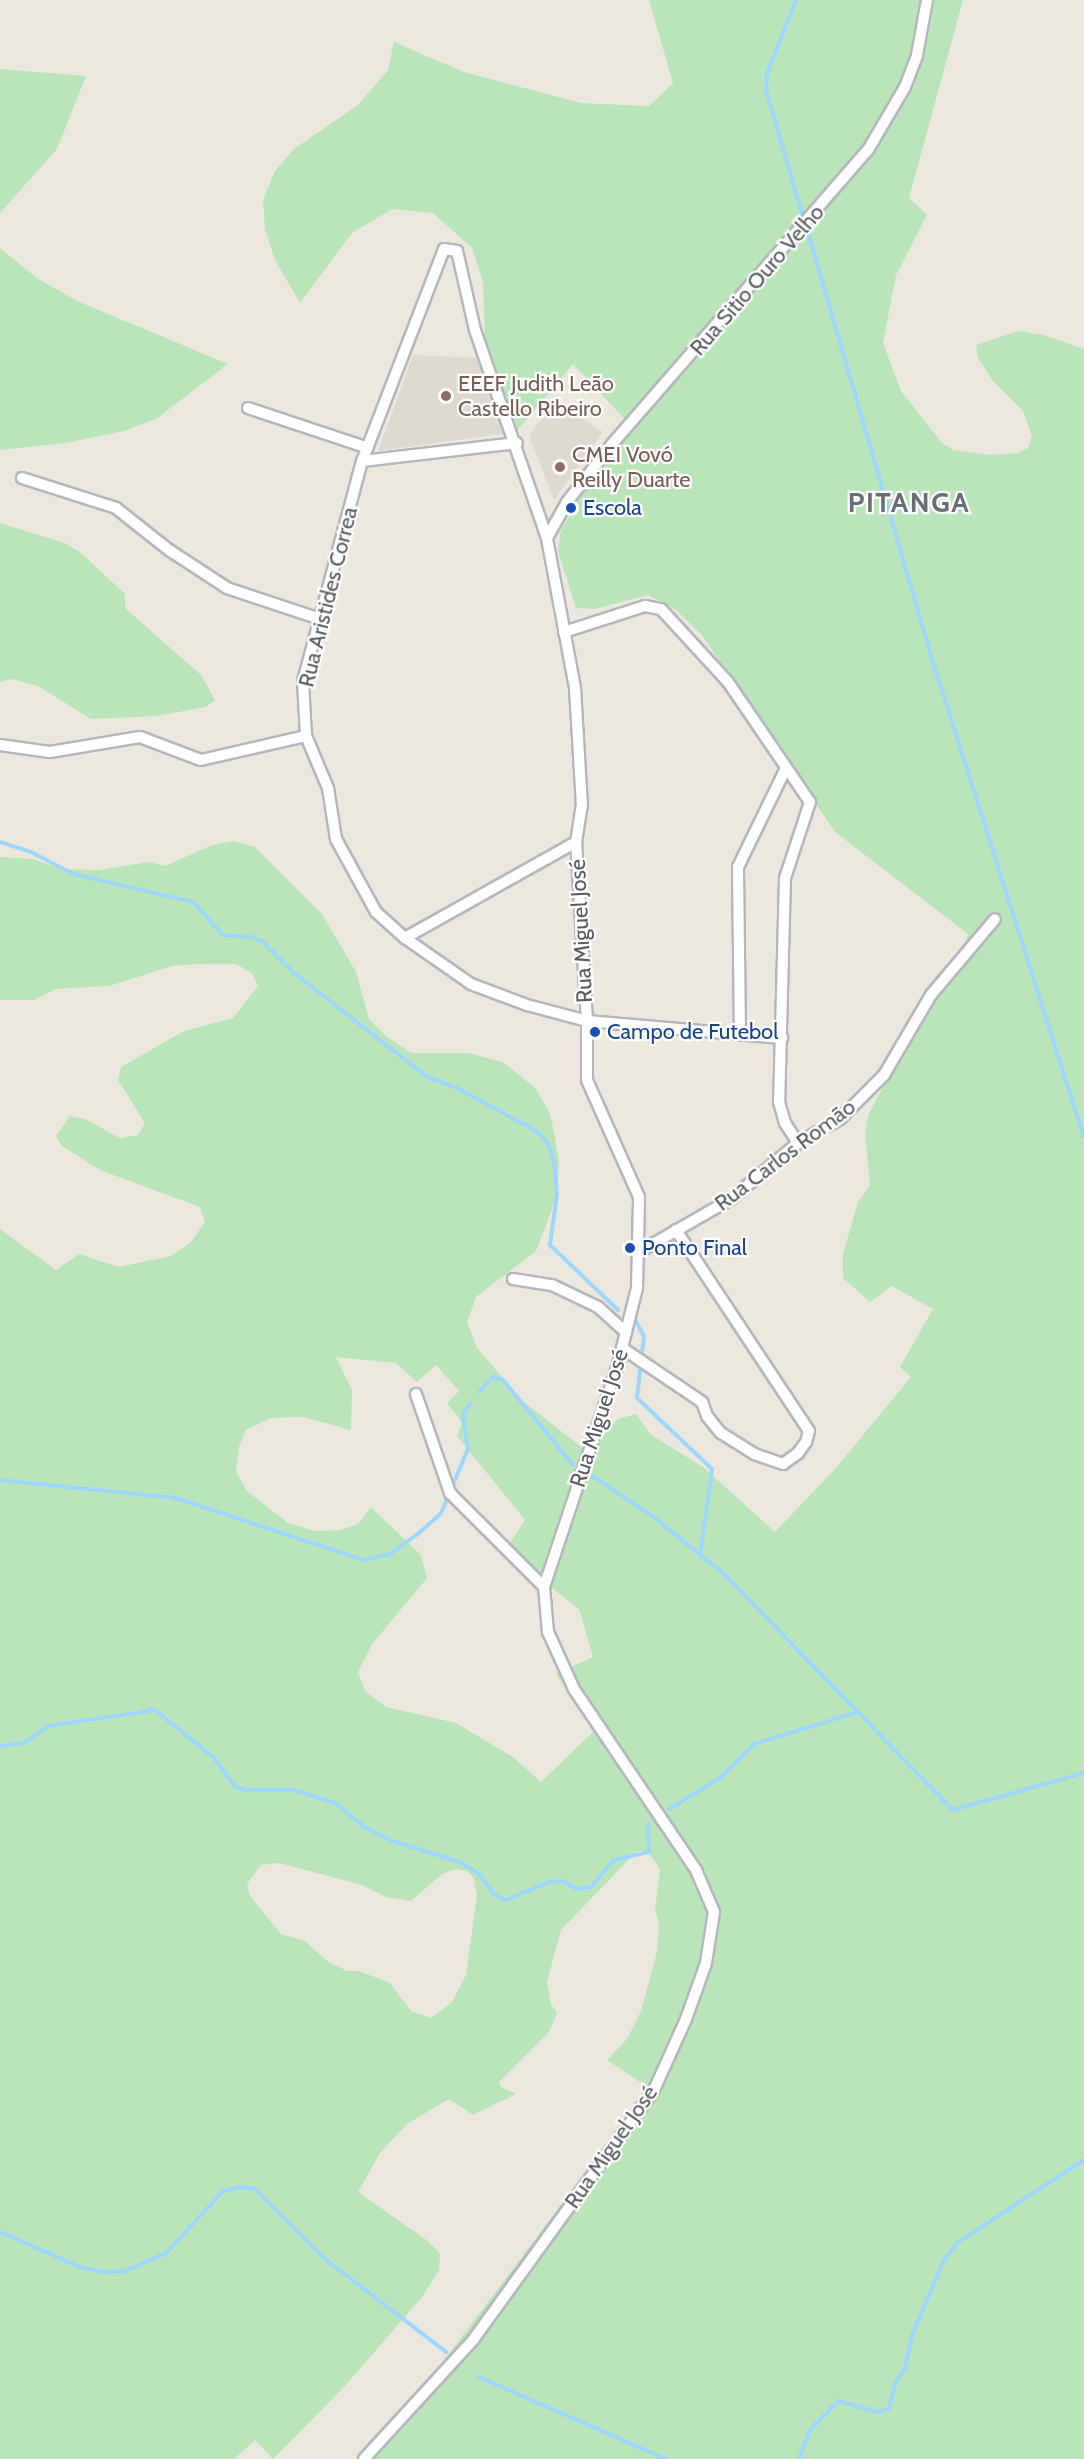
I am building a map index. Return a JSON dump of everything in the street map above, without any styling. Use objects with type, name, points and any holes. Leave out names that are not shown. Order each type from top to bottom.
[{"type":"street","name":"Rua Sitio Ouro Velho","points":[[547,538],[567,502],[613,443],[868,150],[909,76],[917,55],[927,0]]},
{"type":"street","name":"Rua Miguel José","points":[[364,2459],[473,2340],[654,2090],[686,2019],[706,1963],[714,1912],[696,1870],[633,1782],[559,1660],[548,1632],[544,1587],[622,1347],[637,1288],[639,1197],[588,1086],[587,1021],[576,842],[581,794],[575,688],[547,538],[517,443],[475,330],[456,251],[450,247]]},
{"type":"street","name":"Rua Aristides Correa","points":[[450,247],[444,249],[362,461],[303,681],[306,736],[328,788],[336,838],[376,912],[405,938],[471,984],[527,1005],[587,1021],[782,1038]]},
{"type":"street","points":[[248,408],[368,448]]},
{"type":"street","points":[[362,461],[517,443]]},
{"type":"street","points":[[22,478],[116,508],[169,550],[227,588],[320,619]]},
{"type":"street","points":[[564,632],[645,606],[661,609],[728,682],[810,802],[785,878],[779,1102],[785,1123],[798,1143]]},
{"type":"street","points":[[0,745],[50,752],[140,737],[201,760],[306,736]]},
{"type":"street","points":[[740,1034],[738,867],[786,768]]},
{"type":"street","points":[[405,938],[576,842]]},
{"type":"street","name":"Rua Carlos Romão","points":[[639,1252],[731,1199],[798,1143],[840,1119],[884,1075],[931,995],[995,919]]},
{"type":"street","points":[[622,1347],[702,1402],[707,1416],[722,1433],[754,1454],[783,1464],[798,1453],[806,1442],[809,1431],[676,1230]]},
{"type":"street","points":[[513,1279],[552,1285],[598,1308],[626,1332]]},
{"type":"street","points":[[416,1395],[450,1493],[544,1587]]},
{"type":"shaded area","name":"EEEF Judith Leão Castello Ribeiro","points":[[413,355],[479,358],[508,433],[378,451]]},
{"type":"shaded area","name":"CMEI Vovó Reilly Duarte","points":[[557,401],[603,432],[554,500],[529,435]]},
{"type":"green space","points":[[649,0],[963,0],[909,198],[927,215],[896,275],[883,343],[901,391],[942,443],[953,450],[991,455],[1017,453],[1028,448],[1032,436],[1023,411],[993,381],[978,358],[976,345],[1018,331],[1044,335],[1084,349],[1084,2459],[361,2459],[402,2416],[649,2088],[607,2060],[627,2039],[641,2011],[657,1952],[659,1922],[655,1911],[660,1869],[648,1852],[637,1851],[561,1930],[547,1982],[551,2004],[557,2013],[549,2032],[499,2082],[501,2087],[516,2094],[473,2115],[449,2099],[407,2124],[380,2153],[358,2192],[428,2241],[440,2254],[439,2270],[422,2297],[344,2387],[273,2459],[255,2440],[234,2459],[0,2459],[0,1229],[56,1270],[79,1254],[119,1267],[171,1256],[191,1242],[205,1222],[200,1207],[100,1170],[62,1146],[56,1136],[70,1116],[85,1119],[120,1138],[138,1135],[145,1123],[118,1080],[121,1067],[184,1031],[233,1018],[258,986],[252,973],[236,964],[201,964],[172,966],[109,986],[56,989],[34,1000],[0,1000],[0,857],[33,859],[61,869],[99,870],[149,862],[165,866],[212,845],[234,841],[255,847],[322,914],[356,972],[369,1019],[387,1037],[411,1053],[468,1053],[503,1062],[535,1088],[549,1111],[554,1132],[559,1162],[557,1196],[536,1251],[476,1297],[467,1322],[477,1348],[524,1402],[589,1453],[618,1419],[636,1414],[650,1434],[703,1467],[775,1532],[835,1469],[911,1377],[900,1367],[933,1309],[892,1286],[870,1302],[843,1278],[843,1254],[858,1202],[870,1185],[865,1134],[869,1113],[915,1028],[958,968],[968,934],[835,832],[701,634],[676,610],[648,595],[595,609],[576,608],[558,551],[561,530],[592,477],[633,428],[573,364],[511,438],[485,344],[483,282],[472,248],[433,213],[392,209],[352,233],[300,303],[275,260],[265,229],[263,200],[275,171],[294,149],[358,105],[388,70],[394,42],[464,72],[581,103],[649,106],[673,83]],"holes":[[[336,1357],[396,1363],[417,1382],[436,1365],[459,1391],[447,1403],[462,1423],[457,1436],[525,1520],[510,1543],[543,1581],[579,1609],[593,1657],[556,1674],[594,1731],[541,1782],[513,1757],[456,1723],[386,1707],[365,1691],[358,1672],[373,1643],[427,1578],[421,1555],[371,1507],[358,1524],[340,1530],[316,1531],[288,1523],[247,1491],[236,1472],[239,1447],[246,1430],[271,1418],[303,1417],[351,1430],[352,1390]],[[279,1863],[362,1885],[386,1897],[411,1901],[442,1874],[456,1869],[467,1871],[474,1878],[477,1895],[466,1975],[452,2002],[431,2018],[411,2011],[390,1983],[359,1971],[347,1971],[327,1961],[305,1941],[281,1934],[250,1896],[247,1884],[261,1865]]]},
{"type":"green space","points":[[0,69],[86,76],[57,149],[0,213]]},
{"type":"green space","points":[[0,248],[37,278],[77,301],[228,364],[156,419],[124,431],[65,443],[0,450]]},
{"type":"green space","points":[[0,523],[65,543],[81,553],[125,594],[125,608],[201,675],[215,700],[206,707],[156,716],[91,719],[38,686],[12,679],[0,682]]},
{"type":"waterway","points":[[796,0],[767,73],[766,90],[804,221]]},
{"type":"waterway","points":[[807,229],[934,665],[1084,1137]]},
{"type":"waterway","points":[[0,842],[31,852],[73,874],[193,902],[223,935],[252,937],[263,942],[294,973],[427,1077],[457,1088],[538,1132],[548,1144],[554,1161],[557,1194],[550,1245],[618,1310]]},
{"type":"waterway","points":[[635,1320],[644,1336],[637,1398],[712,1469],[700,1556]]},
{"type":"waterway","points":[[479,1392],[493,1377],[503,1380],[573,1465]]},
{"type":"waterway","points":[[454,1482],[468,1449],[463,1415],[470,1403]]},
{"type":"waterway","points":[[593,1476],[651,1515],[723,1573],[953,1810],[1084,1773]]},
{"type":"waterway","points":[[0,1480],[176,1498],[364,1560],[390,1554],[418,1534],[441,1513],[447,1499]]},
{"type":"waterway","points":[[0,1746],[24,1743],[48,1726],[155,1710],[214,1758],[234,1786],[245,1790],[294,1790],[337,1804],[366,1828],[392,1841],[460,1862],[479,1874],[495,1895],[506,1900],[549,1882],[563,1881],[577,1889],[591,1887],[614,1860],[649,1852],[648,1824]]},
{"type":"waterway","points":[[669,1809],[719,1779],[754,1744],[858,1712]]},
{"type":"waterway","points":[[799,2459],[809,2431],[838,2401],[878,2412],[889,2409],[895,2383],[905,2368],[912,2335],[944,2260],[957,2243],[1084,2160]]},
{"type":"waterway","points":[[0,2232],[80,2267],[104,2272],[125,2271],[166,2253],[223,2191],[241,2187],[255,2189],[325,2259],[446,2352]]},
{"type":"waterway","points":[[479,2377],[666,2459]]},
{"type":"place","name":"EEEF Judith Leão Castello Ribeiro","points":[[446,396]]},
{"type":"place","name":"CMEI Vovó Reilly Duarte","points":[[560,467]]},
{"type":"place","name":"Escola","points":[[571,508]]},
{"type":"place","name":"Campo de Futebol","points":[[595,1032]]},
{"type":"place","name":"Ponto Final","points":[[630,1248]]},
{"type":"district","name":"PITANGA","points":[[909,502]]}]
